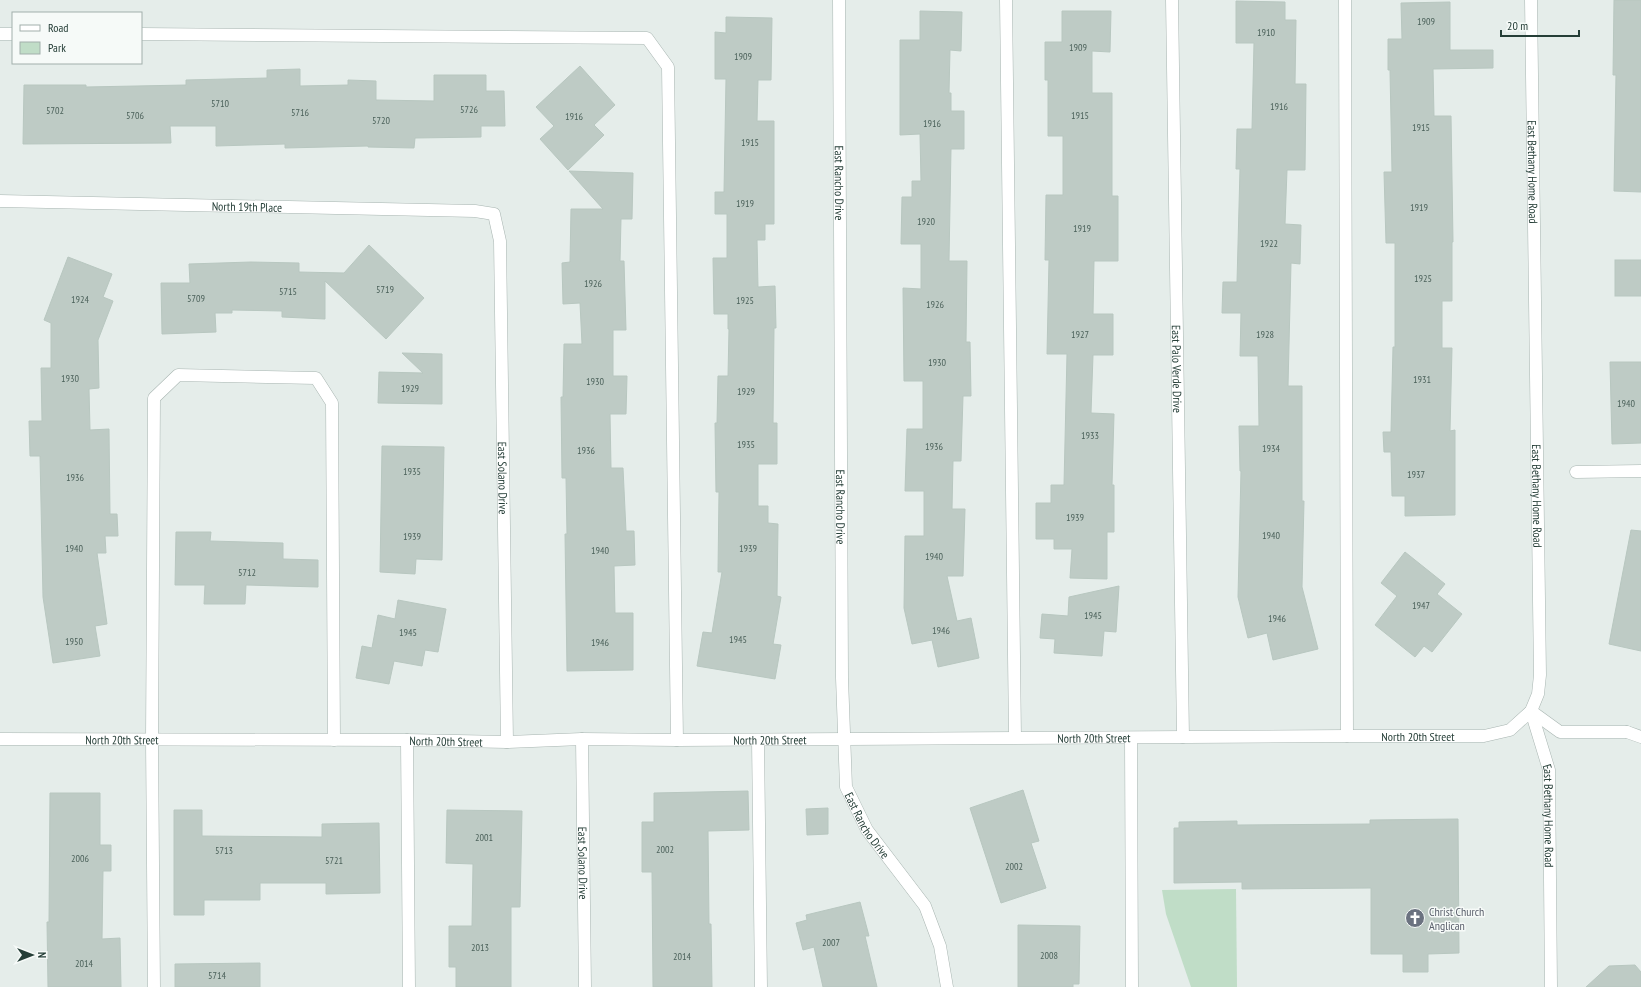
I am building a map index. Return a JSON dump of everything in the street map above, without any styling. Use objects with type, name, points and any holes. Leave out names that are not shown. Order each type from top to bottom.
[{"type":"street","name":"East Rancho Drive","points":[[839,0],[842,678],[846,787],[867,830],[925,906],[940,946],[947,987]]},
{"type":"street","points":[[1006,0],[1015,737]]},
{"type":"street","name":"East Palo Verde Drive","points":[[1172,0],[1183,737]]},
{"type":"street","points":[[1345,0],[1347,736]]},
{"type":"street","name":"East Bethany Home Road","points":[[1531,0],[1540,675],[1538,694],[1531,711],[1549,770],[1551,987]]},
{"type":"street","points":[[0,34],[12,34]]},
{"type":"street","points":[[142,34],[647,38],[668,67],[677,740]]},
{"type":"street","name":"North 19th Place","points":[[0,201],[475,211],[494,214]]},
{"type":"street","name":"East Solano Drive","points":[[494,214],[500,241],[507,742]]},
{"type":"street","points":[[154,987],[152,740],[154,398],[178,375],[316,378],[332,403],[334,740]]},
{"type":"street","points":[[1576,472],[1641,472]]},
{"type":"street","name":"North 20th Street","points":[[0,739],[407,740],[507,742],[582,739],[758,740],[1015,737],[1131,738],[1484,736],[1510,730],[1531,711]]},
{"type":"street","points":[[1531,711],[1560,732],[1627,732],[1641,737]]},
{"type":"street","points":[[1131,738],[1132,987]]},
{"type":"street","name":"East Solano Drive","points":[[582,739],[584,987]]},
{"type":"street","points":[[407,740],[409,987]]},
{"type":"street","points":[[758,740],[761,987]]},
{"type":"green space","points":[[1236,889],[1237,987],[1191,987],[1166,914],[1162,890]]},
{"type":"building","points":[[1614,0],[1641,0],[1641,192],[1614,191],[1616,75],[1613,75]]},
{"type":"building","points":[[1236,1],[1285,2],[1285,20],[1296,20],[1295,84],[1306,84],[1305,170],[1287,170],[1285,224],[1301,225],[1300,264],[1291,263],[1288,386],[1302,386],[1302,501],[1304,501],[1302,587],[1318,649],[1273,660],[1267,633],[1248,638],[1238,597],[1241,471],[1239,426],[1259,426],[1258,356],[1240,356],[1241,313],[1222,313],[1223,282],[1237,282],[1240,169],[1236,169],[1237,129],[1252,129],[1254,43],[1236,43]]},
{"type":"building","points":[[1450,2],[1450,50],[1493,50],[1493,68],[1433,69],[1434,116],[1451,116],[1453,242],[1452,301],[1442,301],[1442,348],[1452,348],[1450,431],[1455,430],[1455,515],[1405,516],[1405,496],[1392,496],[1391,452],[1384,452],[1383,432],[1391,432],[1393,347],[1395,347],[1395,243],[1386,243],[1384,172],[1392,172],[1388,39],[1402,39],[1401,3]]},
{"type":"building","points":[[920,11],[962,12],[961,51],[950,50],[949,93],[951,93],[951,111],[964,111],[964,149],[951,149],[949,261],[967,261],[966,342],[970,342],[971,396],[963,396],[961,461],[953,461],[952,509],[965,509],[963,576],[947,576],[957,621],[971,618],[979,658],[938,667],[932,640],[912,644],[904,608],[905,536],[924,536],[924,491],[905,491],[907,429],[923,429],[923,381],[904,381],[903,288],[921,289],[921,244],[901,244],[902,197],[912,197],[912,181],[921,181],[920,134],[900,135],[900,40],[920,40]]},
{"type":"building","points":[[1062,11],[1111,11],[1110,52],[1092,51],[1092,93],[1112,93],[1112,196],[1118,196],[1118,261],[1094,261],[1093,314],[1113,314],[1113,355],[1093,355],[1091,413],[1114,414],[1112,485],[1114,485],[1114,532],[1107,532],[1107,579],[1070,578],[1072,549],[1054,549],[1054,539],[1036,539],[1036,503],[1051,503],[1051,485],[1064,485],[1067,354],[1047,354],[1049,260],[1045,260],[1046,195],[1063,195],[1063,136],[1048,136],[1048,80],[1045,80],[1045,42],[1062,42]]},
{"type":"building","points":[[726,17],[772,18],[771,80],[758,80],[757,121],[774,121],[774,224],[765,224],[765,240],[757,240],[758,287],[775,286],[776,328],[774,328],[773,423],[777,423],[777,464],[758,464],[758,506],[768,506],[768,523],[778,524],[777,596],[781,597],[773,644],[781,645],[775,679],[697,666],[703,632],[712,633],[722,572],[718,572],[719,492],[716,492],[715,423],[717,423],[718,376],[728,376],[729,329],[728,314],[714,314],[713,258],[727,258],[727,214],[715,214],[715,192],[724,192],[726,79],[715,79],[715,32],[726,33]]},
{"type":"building","points":[[580,66],[615,105],[594,125],[604,135],[568,170],[540,139],[554,126],[536,107]]},
{"type":"building","points":[[300,69],[300,86],[348,85],[348,80],[376,81],[376,100],[434,101],[434,75],[486,75],[486,91],[504,91],[505,126],[481,126],[481,137],[415,138],[414,148],[368,146],[285,148],[285,144],[216,146],[216,126],[170,126],[171,143],[23,144],[24,85],[86,85],[86,87],[186,85],[186,80],[267,78],[267,70]]},
{"type":"building","points":[[569,171],[633,173],[632,219],[621,219],[620,261],[624,261],[626,330],[613,330],[613,376],[627,376],[626,414],[610,414],[611,468],[623,468],[626,531],[634,531],[635,565],[614,566],[615,613],[633,613],[633,670],[567,671],[565,534],[567,534],[566,478],[562,478],[561,397],[563,397],[564,344],[582,344],[580,303],[563,304],[562,263],[570,262],[571,209],[603,209]]},
{"type":"building","points":[[369,245],[424,298],[386,339],[325,281],[325,319],[282,317],[282,311],[232,310],[232,313],[215,313],[216,332],[162,334],[161,283],[190,283],[189,264],[251,262],[299,263],[299,272],[344,273]]},
{"type":"building","points":[[68,257],[112,274],[103,297],[113,301],[98,340],[99,388],[89,389],[90,430],[109,429],[110,514],[117,514],[118,536],[105,536],[106,553],[97,553],[107,624],[95,626],[100,656],[53,663],[43,597],[40,456],[30,456],[29,421],[42,421],[41,368],[51,368],[51,323],[44,320]]},
{"type":"building","points":[[1615,260],[1641,260],[1641,296],[1615,296]]},
{"type":"building","points":[[402,353],[442,354],[442,404],[378,403],[379,372],[423,373]]},
{"type":"building","points":[[1610,362],[1641,362],[1641,443],[1612,444]]},
{"type":"building","points":[[382,446],[444,447],[442,560],[416,559],[415,574],[380,572]]},
{"type":"building","points":[[1631,530],[1641,531],[1641,651],[1609,644]]},
{"type":"building","points":[[176,532],[211,532],[210,541],[283,543],[283,559],[318,560],[318,587],[246,585],[245,604],[204,604],[205,585],[175,585]]},
{"type":"building","points":[[1405,552],[1445,584],[1437,594],[1462,614],[1432,652],[1424,646],[1415,657],[1375,625],[1397,596],[1381,583]]},
{"type":"building","points":[[1119,586],[1116,632],[1104,631],[1102,656],[1054,653],[1055,639],[1040,638],[1042,614],[1068,616],[1069,597]]},
{"type":"building","points":[[398,600],[446,609],[438,652],[425,650],[422,666],[394,661],[389,684],[356,678],[362,646],[372,648],[378,615],[395,619]]},
{"type":"building","points":[[1023,790],[1039,841],[1031,843],[1046,888],[1001,903],[970,808]]},
{"type":"building","points":[[748,791],[749,830],[708,831],[709,924],[711,924],[712,987],[653,987],[652,872],[642,872],[642,822],[654,822],[654,793]]},
{"type":"building","points":[[50,793],[100,793],[100,845],[111,845],[111,871],[103,871],[102,939],[120,938],[121,987],[48,987],[47,922],[49,922]]},
{"type":"building","points":[[828,808],[828,834],[807,835],[806,809]]},
{"type":"building","points":[[174,810],[202,810],[202,836],[322,837],[322,824],[379,823],[380,893],[326,894],[326,883],[260,883],[260,900],[204,900],[204,915],[174,915]]},
{"type":"building","points":[[447,810],[522,811],[520,907],[511,907],[511,987],[456,987],[456,967],[449,967],[449,926],[472,926],[473,864],[446,863]]},
{"type":"building","name":"Christ Church Anglican","points":[[1458,819],[1459,953],[1428,954],[1428,972],[1403,972],[1403,954],[1371,954],[1371,888],[1242,889],[1242,882],[1174,883],[1174,828],[1179,828],[1179,822],[1237,821],[1237,825],[1370,824],[1370,820]]},
{"type":"building","points":[[860,902],[869,936],[865,936],[877,987],[823,987],[814,947],[803,950],[796,923],[807,920],[806,915]]},
{"type":"building","points":[[1018,925],[1080,926],[1079,984],[1073,984],[1073,987],[1018,987]]},
{"type":"building","points":[[260,963],[260,987],[175,987],[175,964]]},
{"type":"building","points":[[1635,965],[1641,972],[1641,987],[1586,987],[1609,966]]},
{"type":"place","name":"Christ Church Anglican","points":[[1415,918]]}]
